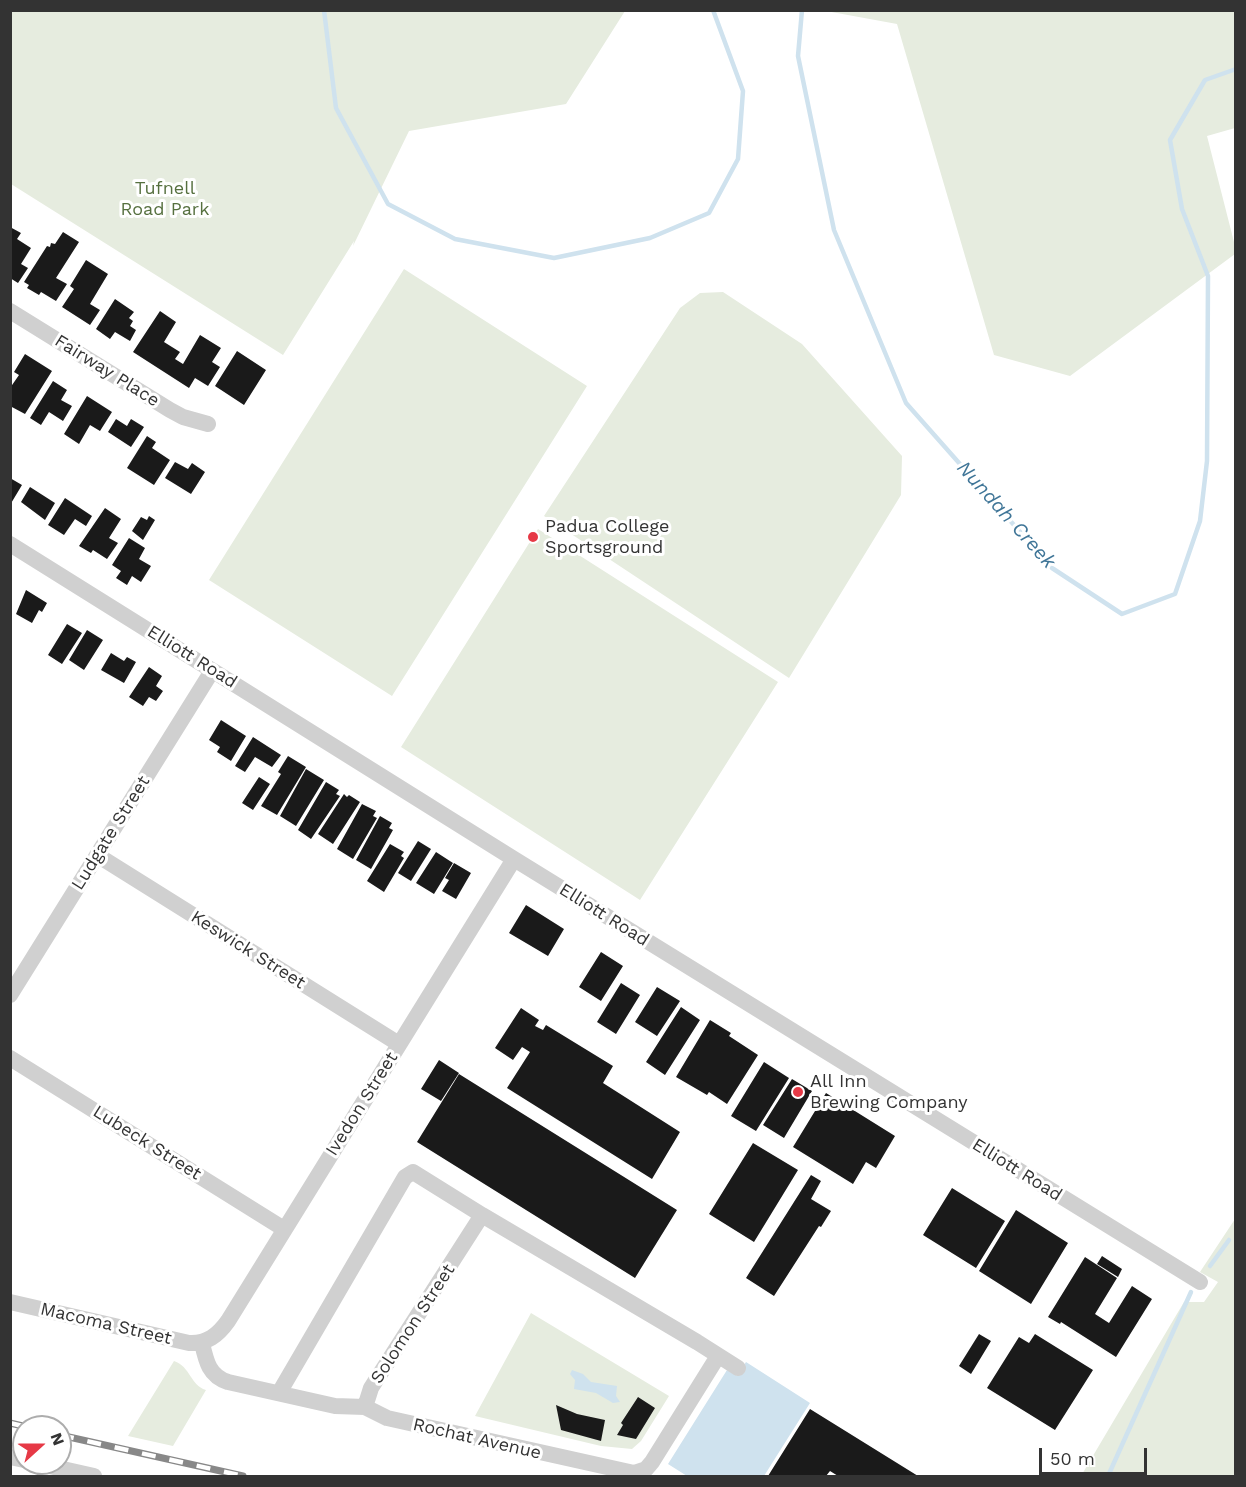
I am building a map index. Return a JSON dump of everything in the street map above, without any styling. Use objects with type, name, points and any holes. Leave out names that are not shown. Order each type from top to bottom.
[{"type":"street","name":"Fairway Place","points":[[10,311],[170,410],[183,417],[208,424]]},
{"type":"street","name":"Elliott Road","points":[[10,544],[514,859],[1200,1282]]},
{"type":"street","name":"Ludgate Street","points":[[10,995],[212,671]]},
{"type":"street","name":"Keswick Street","points":[[98,855],[399,1044]]},
{"type":"street","name":"Ivedon Street","points":[[202,1343],[213,1337],[224,1326],[514,859]]},
{"type":"street","name":"Lubeck Street","points":[[10,1058],[284,1229]]},
{"type":"street","points":[[279,1393],[405,1177],[413,1172],[738,1368]]},
{"type":"street","name":"Solomon Street","points":[[364,1407],[371,1388],[482,1215]]},
{"type":"street","name":"Macoma Street","points":[[10,1302],[189,1343],[202,1343]]},
{"type":"street","name":"Rochat Avenue","points":[[202,1343],[210,1368],[217,1378],[335,1406],[364,1407],[381,1416],[398,1421],[630,1473],[638,1473],[652,1462],[718,1356]]},
{"type":"street","points":[[72,1471],[94,1476]]},
{"type":"green space","name":"Tufnell Road Park","points":[[10,11],[625,11],[566,104],[409,131],[353,246],[354,241],[283,355],[11,184]]},
{"type":"green space","points":[[826,11],[1235,11],[1235,128],[1207,136],[1235,246],[1235,254],[1070,376],[994,355],[897,24]]},
{"type":"green space","points":[[404,269],[587,386],[392,696],[209,580]]},
{"type":"green space","points":[[723,292],[802,344],[902,456],[901,495],[789,678],[544,516],[680,308],[700,293]]},
{"type":"green space","points":[[538,529],[778,682],[640,900],[401,747]]},
{"type":"green space","points":[[1235,1219],[1235,1476],[1081,1476],[1184,1302],[1204,1302],[1218,1282],[1200,1272]]},
{"type":"green space","points":[[531,1313],[669,1396],[641,1441],[632,1449],[601,1446],[475,1416]]},
{"type":"green space","points":[[174,1361],[184,1367],[197,1384],[206,1390],[173,1446],[128,1436]]},
{"type":"water","points":[[746,1362],[810,1403],[764,1476],[687,1476],[668,1464],[727,1370],[737,1376]]},
{"type":"water","points":[[572,1370],[583,1374],[591,1382],[617,1386],[616,1396],[620,1402],[613,1403],[596,1393],[574,1389],[575,1380],[570,1374]]},
{"type":"building","points":[[10,227],[21,233],[17,239],[31,248],[21,264],[28,268],[18,283],[10,278]]},
{"type":"building","points":[[63,232],[79,242],[56,278],[67,284],[56,301],[41,292],[39,295],[27,288],[29,285],[24,282],[47,246],[50,247],[51,243],[55,244]]},
{"type":"building","points":[[86,260],[108,274],[90,304],[100,310],[90,325],[62,307],[74,289],[70,286]]},
{"type":"building","points":[[115,299],[134,312],[129,318],[133,321],[130,326],[136,330],[130,341],[115,332],[110,339],[96,329]]},
{"type":"building","points":[[160,311],[176,322],[164,342],[180,352],[175,359],[183,364],[200,335],[221,348],[212,362],[220,367],[208,386],[195,378],[189,388],[133,352]]},
{"type":"building","points":[[237,351],[266,370],[244,405],[215,386]]},
{"type":"building","points":[[25,354],[52,371],[25,414],[10,406],[10,388],[19,375],[14,372]]},
{"type":"building","points":[[53,381],[67,390],[61,400],[72,406],[63,421],[49,412],[41,425],[30,418]]},
{"type":"building","points":[[87,396],[112,412],[100,431],[90,425],[79,444],[64,434]]},
{"type":"building","points":[[116,419],[127,426],[131,419],[144,427],[131,447],[108,432]]},
{"type":"building","points":[[147,436],[156,442],[152,448],[170,460],[154,485],[127,468]]},
{"type":"building","points":[[175,462],[188,469],[192,463],[205,472],[191,494],[165,478]]},
{"type":"building","points":[[10,478],[22,485],[10,505]]},
{"type":"building","points":[[30,487],[55,503],[45,520],[21,502]]},
{"type":"building","points":[[65,498],[92,516],[86,526],[75,519],[64,535],[48,525]]},
{"type":"building","points":[[105,508],[121,519],[109,538],[118,543],[107,559],[93,550],[91,553],[79,546]]},
{"type":"building","points":[[149,516],[155,520],[143,540],[132,531],[141,517],[147,520]]},
{"type":"building","points":[[129,538],[145,548],[139,559],[151,566],[141,582],[132,576],[127,585],[116,578],[121,571],[112,565]]},
{"type":"building","points":[[26,590],[47,603],[42,612],[39,610],[32,623],[16,614]]},
{"type":"building","points":[[67,624],[82,633],[62,664],[48,655]]},
{"type":"building","points":[[87,630],[103,640],[84,670],[69,660]]},
{"type":"building","points":[[111,653],[124,661],[127,657],[136,662],[124,683],[101,670]]},
{"type":"building","points":[[149,667],[162,676],[156,686],[163,691],[156,701],[149,697],[143,706],[129,697]]},
{"type":"building","points":[[221,720],[246,736],[231,761],[217,752],[220,747],[209,740]]},
{"type":"building","points":[[253,737],[281,755],[272,767],[255,757],[245,772],[235,766]]},
{"type":"building","points":[[288,756],[306,767],[277,815],[261,806],[281,774],[278,772]]},
{"type":"building","points":[[306,769],[324,780],[296,826],[280,816]]},
{"type":"building","points":[[259,777],[270,784],[253,810],[242,803]]},
{"type":"building","points":[[326,782],[339,790],[336,794],[340,796],[311,839],[298,830]]},
{"type":"building","points":[[344,794],[360,802],[333,844],[318,834]]},
{"type":"building","points":[[362,804],[376,811],[373,816],[377,818],[353,859],[337,849]]},
{"type":"building","points":[[380,816],[392,823],[389,828],[393,830],[371,869],[356,860]]},
{"type":"building","points":[[418,841],[431,849],[411,881],[398,873]]},
{"type":"building","points":[[390,844],[404,852],[401,856],[404,858],[384,892],[367,881]]},
{"type":"building","points":[[436,852],[453,863],[434,894],[416,883]]},
{"type":"building","points":[[454,863],[471,873],[456,899],[442,891],[449,880],[445,878]]},
{"type":"building","points":[[526,905],[564,929],[548,956],[509,933]]},
{"type":"building","points":[[601,952],[623,966],[601,1001],[579,987]]},
{"type":"building","points":[[621,983],[640,995],[616,1034],[597,1022]]},
{"type":"building","points":[[657,987],[680,1001],[657,1036],[635,1022]]},
{"type":"building","points":[[681,1007],[700,1020],[665,1075],[646,1062]]},
{"type":"building","points":[[521,1008],[539,1020],[535,1026],[543,1030],[546,1025],[613,1066],[603,1083],[680,1132],[652,1179],[507,1088],[530,1052],[522,1047],[513,1060],[495,1048]]},
{"type":"building","points":[[710,1020],[731,1033],[729,1036],[758,1055],[727,1104],[709,1092],[707,1095],[676,1077]]},
{"type":"building","points":[[439,1060],[459,1073],[441,1101],[421,1089]]},
{"type":"building","points":[[764,1062],[789,1078],[756,1131],[731,1116]]},
{"type":"building","points":[[459,1074],[677,1210],[635,1278],[417,1142]]},
{"type":"building","points":[[792,1079],[812,1091],[784,1138],[763,1125]]},
{"type":"building","points":[[826,1093],[895,1136],[876,1168],[866,1162],[853,1184],[793,1147]]},
{"type":"building","points":[[753,1143],[798,1170],[754,1242],[709,1214]]},
{"type":"building","points":[[811,1175],[821,1181],[811,1199],[831,1211],[774,1296],[746,1278]]},
{"type":"building","points":[[952,1188],[1005,1221],[976,1268],[923,1235]]},
{"type":"building","points":[[1016,1210],[1068,1243],[1031,1304],[979,1271]]},
{"type":"building","points":[[1102,1256],[1122,1269],[1118,1277],[1097,1264]]},
{"type":"building","points":[[1085,1257],[1117,1278],[1095,1314],[1109,1323],[1132,1286],[1152,1299],[1116,1357],[1061,1322],[1060,1324],[1048,1317]]},
{"type":"building","points":[[979,1334],[991,1341],[971,1374],[959,1366]]},
{"type":"building","points":[[1035,1334],[1093,1370],[1055,1430],[987,1388],[1019,1337],[1029,1343]]},
{"type":"building","points":[[638,1397],[655,1408],[636,1439],[617,1435],[623,1425],[621,1423]]},
{"type":"building","points":[[556,1405],[577,1414],[605,1420],[601,1441],[561,1430]]},
{"type":"building","points":[[810,1409],[918,1476],[838,1476],[830,1471],[826,1476],[768,1476]]},
{"type":"waterway","name":"Nundah Creek","points":[[324,10],[336,108],[388,204],[455,239],[554,258],[650,238],[709,213],[738,159],[743,91],[713,10]]},
{"type":"waterway","name":"Nundah Creek","points":[[802,10],[798,56],[834,230],[906,403],[1052,568],[1122,614],[1175,594],[1200,521],[1207,461],[1208,276],[1182,209],[1170,140],[1205,80],[1236,69]]},
{"type":"waterway","points":[[1210,1266],[1229,1240]]},
{"type":"waterway","points":[[1108,1476],[1191,1292]]},
{"type":"railway","points":[[72,1438],[243,1476]]},
{"type":"place","name":"Padua College Sportsground","points":[[533,537]]},
{"type":"place","name":"All Inn Brewing Company","points":[[798,1092]]}]
